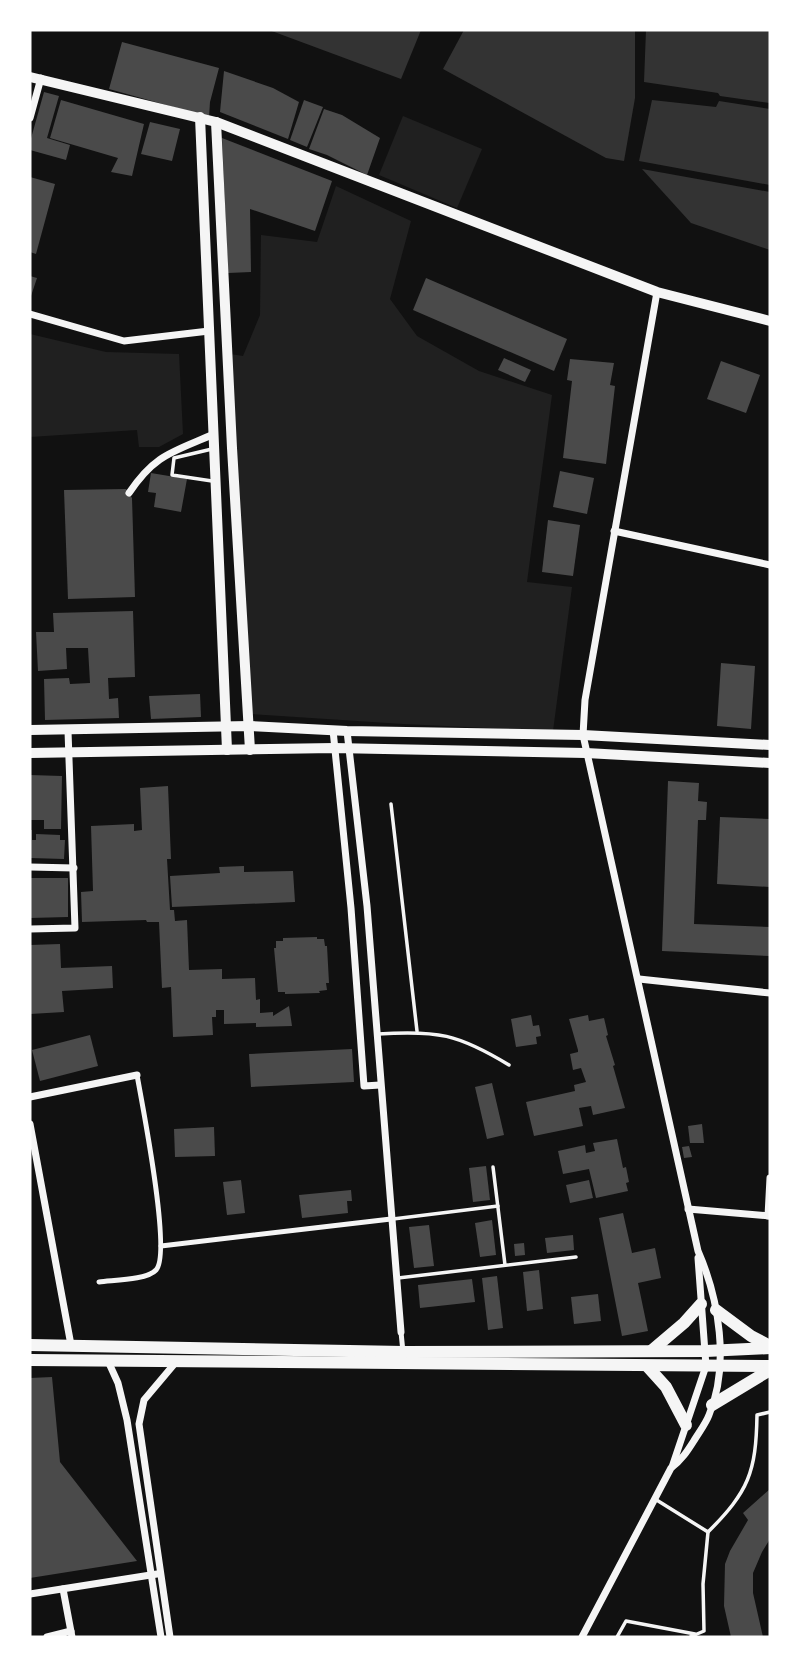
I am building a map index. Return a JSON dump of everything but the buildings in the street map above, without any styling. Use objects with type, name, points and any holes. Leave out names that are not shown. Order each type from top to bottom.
[{"type":"highway","points":[[651,1350],[684,1323],[701,1304]]},
{"type":"highway","points":[[716,1310],[770,1347]]},
{"type":"highway","points":[[30,1345],[403,1352],[713,1351],[770,1347]]},
{"type":"highway","points":[[30,1360],[770,1368]]},
{"type":"highway","points":[[647,1366],[666,1387],[686,1425]]},
{"type":"highway","points":[[712,1405],[770,1368]]},
{"type":"main road","points":[[36,77],[216,121],[657,292],[770,321]]},
{"type":"main road","points":[[200,117],[228,750]]},
{"type":"main road","points":[[216,121],[250,750]]},
{"type":"main road","points":[[214,421],[231,420]]},
{"type":"main road","points":[[214,449],[232,447]]},
{"type":"main road","points":[[30,730],[249,726],[346,731],[583,735],[770,745]]},
{"type":"main road","points":[[30,753],[334,748],[586,752],[770,763]]},
{"type":"street","points":[[30,118],[36,77]]},
{"type":"street","points":[[657,292],[614,531],[586,700],[583,735],[698,1251],[701,1304],[713,1351],[721,1366],[709,1415],[686,1454],[671,1468]]},
{"type":"street","points":[[30,314],[124,341],[209,331]]},
{"type":"street","points":[[129,492],[143,471],[160,457],[214,435]]},
{"type":"street","points":[[614,531],[770,565]]},
{"type":"street","points":[[333,730],[351,908],[364,1086],[380,1085]]},
{"type":"street","points":[[30,929],[75,928],[68,731]]},
{"type":"street","points":[[346,731],[367,906],[403,1352]]},
{"type":"street","points":[[30,867],[74,868]]},
{"type":"street","points":[[639,979],[770,993]]},
{"type":"street","points":[[30,1097],[137,1075],[155,1176],[161,1246],[159,1267],[155,1272],[141,1277],[99,1282]]},
{"type":"street","points":[[30,1124],[71,1345]]},
{"type":"street","points":[[688,1209],[769,1216],[770,1178]]},
{"type":"street","points":[[161,1246],[391,1219]]},
{"type":"street","points":[[582,1637],[671,1468],[713,1351],[716,1310],[710,1278],[698,1251]]},
{"type":"street","points":[[108,1361],[118,1383],[127,1420],[170,1637]]},
{"type":"street","points":[[161,1637],[140,1419],[144,1400],[177,1362]]},
{"type":"street","points":[[127,1420],[140,1419]]},
{"type":"street","points":[[30,1594],[156,1574]]},
{"type":"street","points":[[47,1637],[72,1634],[63,1589]]},
{"type":"lane","points":[[214,449],[174,458],[172,475],[215,481]]},
{"type":"lane","points":[[391,804],[417,1031]]},
{"type":"lane","points":[[376,1034],[417,1031],[444,1034],[485,1050],[509,1065]]},
{"type":"lane","points":[[493,1167],[505,1265]]},
{"type":"lane","points":[[391,1219],[498,1206]]},
{"type":"lane","points":[[396,1278],[576,1257]]},
{"type":"lane","points":[[690,1637],[704,1631],[703,1584],[708,1532],[744,1491],[753,1467],[757,1415],[770,1412]]},
{"type":"lane","points":[[655,1499],[708,1532]]},
{"type":"lane","points":[[617,1637],[626,1621],[697,1634]]},
{"type":"shaded area","points":[[269,30],[421,30],[401,79]]},
{"type":"shaded area","points":[[464,30],[635,30],[635,98],[624,161],[606,158],[443,69]]},
{"type":"shaded area","points":[[646,30],[770,30],[770,103],[644,82]]},
{"type":"shaded area","points":[[652,100],[716,107],[719,101],[770,109],[770,185],[639,161]]},
{"type":"shaded area","points":[[403,116],[482,149],[457,208],[379,175]]},
{"type":"shaded area","points":[[642,169],[770,192],[770,250],[691,223]]},
{"type":"shaded area","points":[[336,186],[411,221],[390,299],[417,336],[479,371],[552,395],[527,582],[572,587],[553,731],[252,714],[230,354],[243,356],[260,315],[261,235],[317,242]]},
{"type":"shaded area","points":[[30,334],[106,352],[179,354],[183,434],[159,447],[139,447],[137,430],[30,437]]}]
